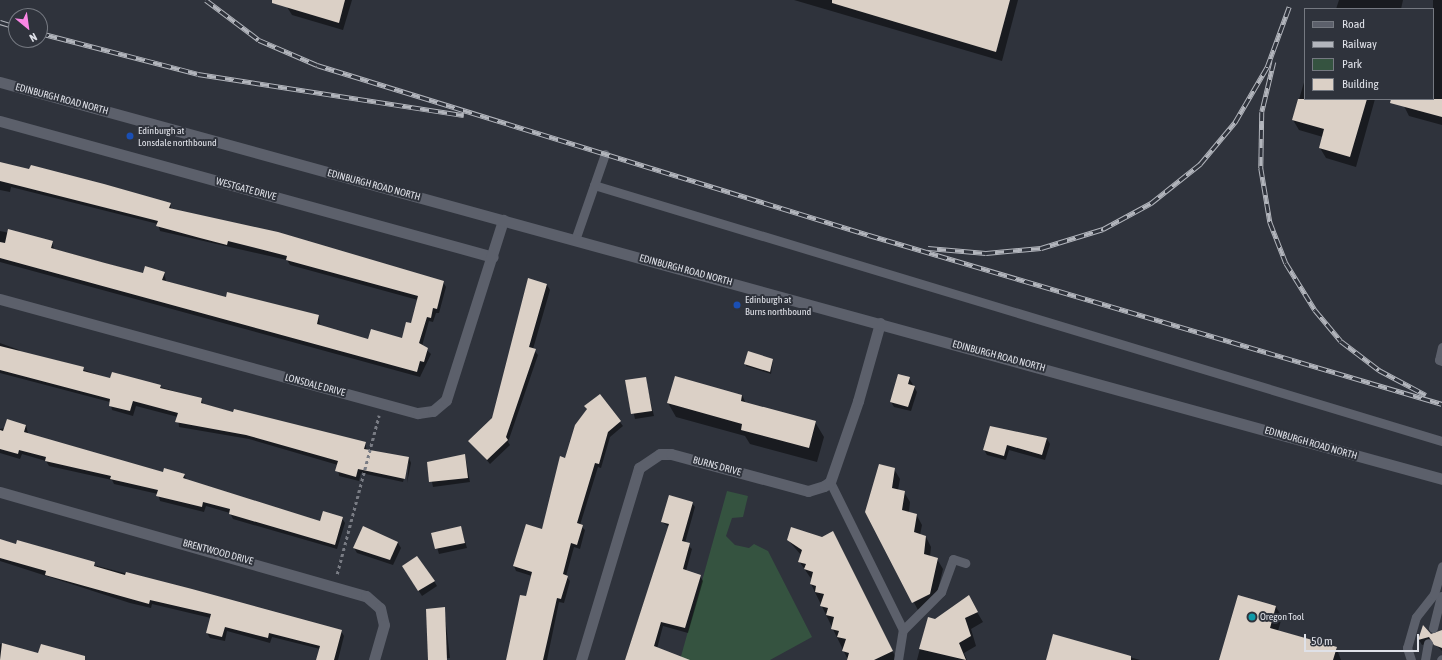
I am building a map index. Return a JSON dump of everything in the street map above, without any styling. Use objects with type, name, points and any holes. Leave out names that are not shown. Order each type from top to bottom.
[{"type":"street","name":"EDINBURGH ROAD NORTH","points":[[0,82],[1442,479]]},
{"type":"street","name":"WESTGATE DRIVE","points":[[0,121],[493,257]]},
{"type":"street","name":"LONSDALE DRIVE","points":[[0,299],[418,413],[433,410],[446,400],[493,257],[503,220]]},
{"type":"street","points":[[830,482],[880,324]]},
{"type":"street","name":"BURNS DRIVE","points":[[581,660],[639,468],[644,462],[660,454],[670,454],[808,491],[830,482]]},
{"type":"street","name":"BRENTWOOD DRIVE","points":[[0,492],[334,584],[366,596],[380,608],[384,625],[374,660]]},
{"type":"lane","points":[[575,240],[605,154]]},
{"type":"lane","points":[[594,185],[1442,441]]},
{"type":"lane","points":[[1442,347],[1439,360],[1442,361]]},
{"type":"lane","points":[[830,482],[903,630]]},
{"type":"lane","points":[[898,660],[903,630],[940,592],[953,559],[965,563]]},
{"type":"lane","points":[[1433,628],[1442,566]]},
{"type":"lane","points":[[1411,660],[1407,648],[1416,617],[1439,595]]},
{"type":"lane","points":[[1425,660],[1428,643]]},
{"type":"path","points":[[334,584],[382,403]]},
{"type":"green space","points":[[727,491],[748,496],[743,517],[732,518],[726,536],[735,545],[749,548],[754,544],[768,551],[812,637],[770,660],[680,660]]},
{"type":"building","points":[[272,0],[345,0],[339,23],[272,3]]},
{"type":"building","points":[[832,0],[1010,0],[996,52],[832,3]]},
{"type":"building","points":[[1298,99],[1367,100],[1350,157],[1319,148],[1324,129],[1292,120]]},
{"type":"building","points":[[1442,99],[1442,117],[1390,103],[1391,100]]},
{"type":"building","points":[[0,162],[29,169],[31,165],[104,184],[171,203],[169,208],[278,232],[444,281],[437,309],[433,308],[431,318],[427,317],[419,343],[428,348],[424,362],[420,361],[417,372],[0,258],[0,242],[5,243],[8,229],[53,241],[51,248],[105,263],[143,273],[145,266],[165,272],[162,280],[226,297],[227,292],[319,315],[317,324],[368,339],[371,329],[402,338],[406,322],[411,323],[418,296],[286,260],[287,256],[228,241],[227,245],[200,238],[156,226],[158,221],[0,181]]},
{"type":"building","points":[[528,278],[547,284],[529,347],[536,349],[506,437],[508,440],[487,460],[468,441],[492,418]]},
{"type":"building","points":[[0,346],[84,367],[83,371],[110,378],[112,372],[161,385],[160,388],[202,398],[201,403],[233,412],[234,409],[366,442],[364,449],[409,457],[405,479],[358,469],[356,477],[335,471],[338,461],[246,435],[175,422],[178,413],[133,401],[130,411],[109,406],[110,399],[0,370]]},
{"type":"building","points":[[748,351],[773,359],[770,372],[744,364]]},
{"type":"building","points":[[898,374],[910,377],[908,384],[915,386],[908,407],[890,402]]},
{"type":"building","points":[[675,376],[742,395],[741,401],[816,421],[809,448],[741,430],[742,424],[667,403]]},
{"type":"building","points":[[646,377],[652,411],[631,414],[625,380]]},
{"type":"building","points":[[600,394],[621,421],[608,432],[599,464],[595,463],[577,523],[583,525],[577,545],[571,543],[563,574],[568,576],[561,599],[557,598],[543,660],[506,660],[520,595],[526,596],[532,572],[513,566],[526,524],[542,529],[560,456],[565,458],[575,425],[587,409],[584,406]]},
{"type":"building","points":[[7,419],[26,425],[24,432],[163,472],[164,468],[185,474],[183,478],[320,521],[323,511],[343,517],[335,545],[229,514],[230,509],[203,502],[202,507],[156,496],[158,490],[110,479],[111,476],[45,461],[46,457],[19,450],[18,454],[0,449],[0,430],[3,431]]},
{"type":"building","points":[[990,426],[1047,438],[1042,455],[1007,445],[1004,456],[983,450]]},
{"type":"building","points":[[465,454],[468,478],[429,482],[427,462]]},
{"type":"building","points":[[879,464],[895,468],[892,488],[905,491],[902,510],[917,514],[914,532],[926,536],[924,554],[938,558],[930,594],[912,603],[865,512]]},
{"type":"building","points":[[669,495],[693,502],[682,541],[690,543],[683,569],[701,575],[685,628],[661,622],[654,646],[690,660],[625,660],[669,524],[661,522]]},
{"type":"building","points":[[363,526],[398,542],[390,560],[353,548]]},
{"type":"building","points":[[461,526],[465,543],[435,549],[431,533]]},
{"type":"building","points":[[791,527],[822,537],[833,531],[893,651],[874,660],[847,660],[849,653],[842,651],[846,639],[837,637],[839,631],[831,629],[834,617],[826,615],[828,608],[820,606],[824,594],[815,592],[816,586],[810,584],[813,572],[804,569],[806,564],[798,562],[802,550],[787,540]]},
{"type":"building","points":[[0,539],[16,544],[17,540],[95,562],[94,566],[125,575],[126,572],[342,630],[334,660],[316,660],[320,646],[269,633],[268,638],[225,627],[222,637],[206,633],[211,614],[150,600],[149,604],[45,575],[46,571],[0,558]]},
{"type":"building","points":[[417,556],[435,581],[418,591],[402,566]]},
{"type":"building","points":[[969,595],[978,612],[965,618],[971,636],[959,643],[966,660],[919,649],[928,617],[935,619]]},
{"type":"building","name":"Oregon Tool","points":[[1238,595],[1276,606],[1270,628],[1337,647],[1333,660],[1219,660]]},
{"type":"building","points":[[445,607],[447,660],[428,660],[426,609]]},
{"type":"building","points":[[1423,625],[1431,634],[1442,630],[1442,648],[1434,645],[1429,637],[1418,640]]},
{"type":"building","points":[[1053,634],[1131,656],[1131,660],[1046,660]]},
{"type":"building","points":[[2,643],[38,653],[41,644],[85,656],[85,660],[0,660]]},
{"type":"railway","points":[[206,0],[259,40],[317,65],[869,235],[1442,404]]},
{"type":"railway","points":[[928,248],[986,253],[1041,248],[1103,229],[1151,203],[1200,164],[1235,122],[1267,67],[1289,7]]},
{"type":"railway","points":[[0,22],[8,24]]},
{"type":"railway","points":[[48,35],[198,74],[464,115]]},
{"type":"railway","points":[[1274,62],[1262,112],[1261,168],[1270,222],[1286,263],[1315,310],[1341,341],[1379,370],[1426,395]]},
{"type":"place","name":"Edinburgh at Lonsdale northbound","points":[[130,136]]},
{"type":"place","name":"Edinburgh at Burns northbound","points":[[737,305]]},
{"type":"place","name":"Oregon Tool","points":[[1252,617]]}]
